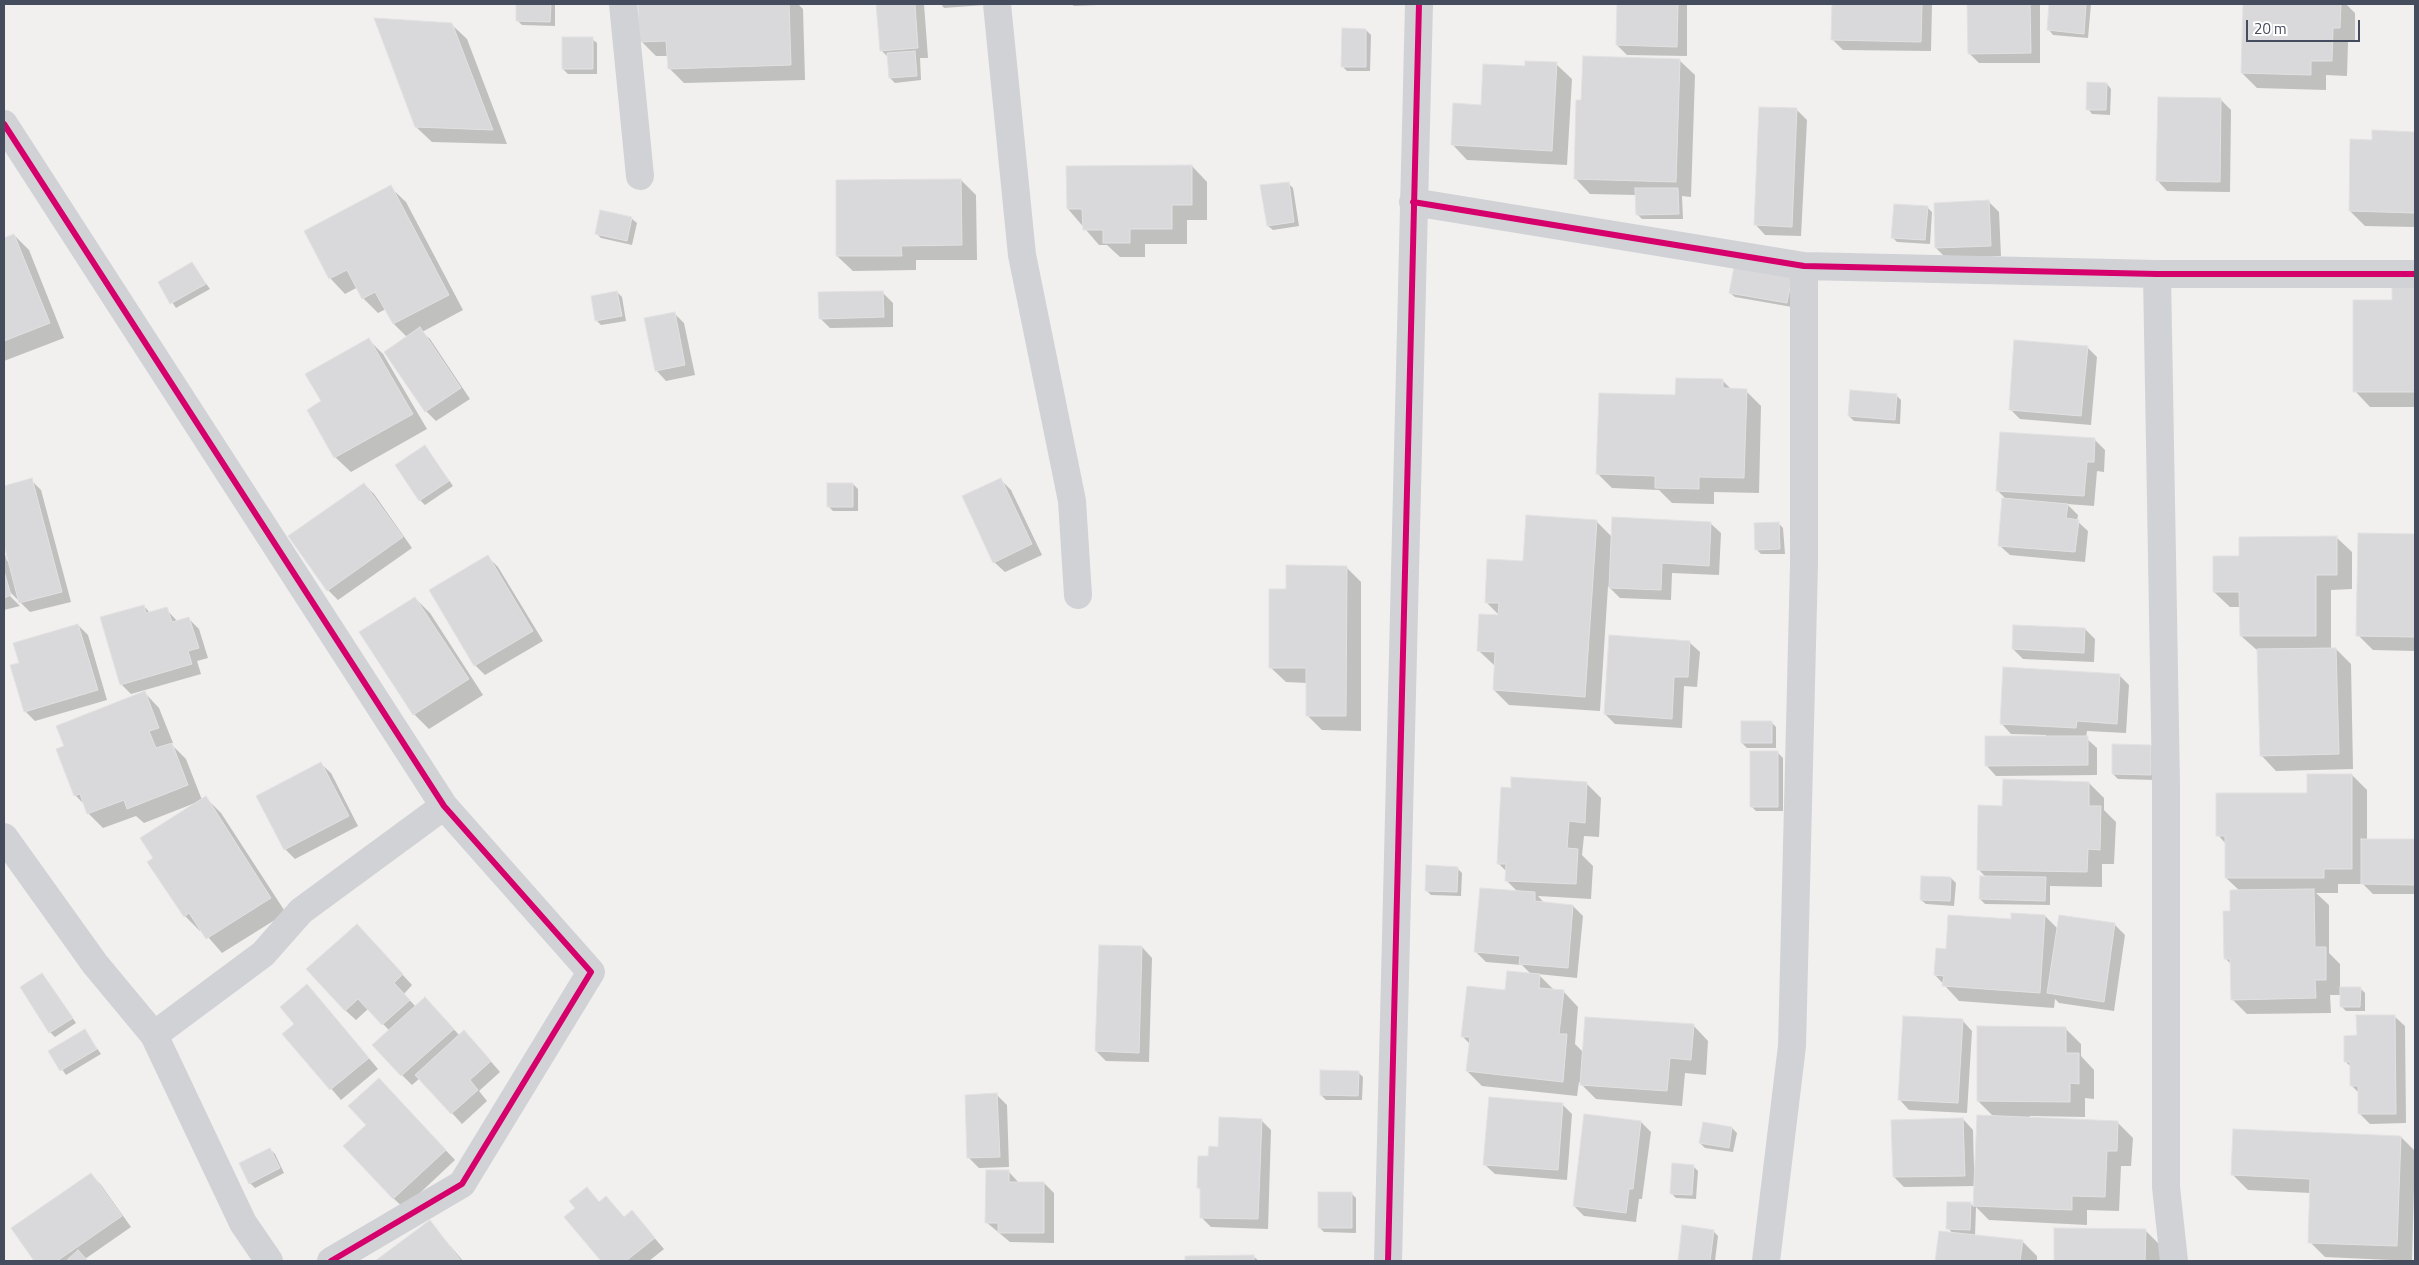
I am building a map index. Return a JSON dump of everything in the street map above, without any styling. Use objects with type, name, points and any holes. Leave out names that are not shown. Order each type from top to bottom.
[{"type":"street","points":[[623,4],[640,176]]},
{"type":"street","points":[[997,4],[1022,255],[1072,502],[1078,595]]},
{"type":"street","points":[[1388,1261],[1419,4]]},
{"type":"street","points":[[4,124],[444,806],[591,972],[462,1184],[331,1261]]},
{"type":"street","points":[[1413,202],[1804,266],[2157,274],[2415,274]]},
{"type":"street","points":[[1766,1261],[1792,1046],[1804,564],[1804,266]]},
{"type":"street","points":[[2157,274],[2166,784],[2166,1187],[2174,1261]]},
{"type":"street","points":[[154,1035],[262,954],[301,912],[444,806]]},
{"type":"street","points":[[4,837],[95,964],[154,1035],[243,1223],[269,1261]]},
{"type":"building","points":[[516,4],[551,4],[550,22],[516,21]]},
{"type":"building","points":[[638,4],[789,4],[791,65],[668,69],[666,41],[639,42]]},
{"type":"building","points":[[876,4],[915,4],[918,48],[880,51]]},
{"type":"building","points":[[1617,4],[1678,4],[1677,47],[1616,45]]},
{"type":"building","points":[[1832,4],[1922,4],[1921,42],[1831,40]]},
{"type":"building","points":[[1967,4],[2030,4],[2031,53],[1968,54]]},
{"type":"building","points":[[2049,4],[2086,4],[2084,34],[2047,30]]},
{"type":"building","points":[[2243,4],[2341,4],[2340,28],[2333,28],[2332,61],[2311,61],[2311,75],[2241,73]]},
{"type":"building","points":[[374,18],[452,23],[493,130],[415,127]]},
{"type":"building","points":[[1342,28],[1366,29],[1366,67],[1341,67]]},
{"type":"building","points":[[562,37],[593,37],[593,69],[562,69]]},
{"type":"building","points":[[915,51],[917,76],[889,78],[887,53]]},
{"type":"building","points":[[1583,56],[1680,59],[1676,182],[1574,179],[1576,100],[1581,100]]},
{"type":"building","points":[[1525,61],[1557,62],[1552,151],[1451,145],[1453,103],[1481,105],[1483,64],[1525,66]]},
{"type":"building","points":[[2087,82],[2107,83],[2106,110],[2086,110]]},
{"type":"building","points":[[2158,97],[2221,98],[2220,182],[2156,181]]},
{"type":"building","points":[[1759,107],[1797,108],[1792,227],[1754,225]]},
{"type":"building","points":[[2372,130],[2415,132],[2415,213],[2349,211],[2350,139],[2372,140]]},
{"type":"building","points":[[1192,165],[1192,205],[1172,205],[1172,229],[1130,229],[1130,243],[1103,243],[1103,230],[1083,230],[1082,209],[1067,209],[1066,166]]},
{"type":"building","points":[[961,179],[962,245],[901,246],[902,256],[836,256],[836,180]]},
{"type":"building","points":[[1289,182],[1294,222],[1267,226],[1260,185]]},
{"type":"building","points":[[391,185],[449,295],[393,324],[375,292],[362,299],[347,270],[329,279],[304,231]]},
{"type":"building","points":[[1635,188],[1678,188],[1679,214],[1636,215]]},
{"type":"building","points":[[1989,200],[1991,246],[1935,248],[1934,203]]},
{"type":"building","points":[[1894,204],[1928,206],[1925,240],[1891,238]]},
{"type":"building","points":[[600,210],[632,217],[627,241],[595,234]]},
{"type":"building","points":[[14,234],[50,323],[4,341],[4,238]]},
{"type":"building","points":[[192,262],[206,284],[170,304],[158,282]]},
{"type":"building","points":[[1734,267],[1792,277],[1787,303],[1729,293]]},
{"type":"building","points":[[2392,285],[2415,285],[2415,392],[2353,392],[2353,300],[2392,300]]},
{"type":"building","points":[[617,291],[622,316],[595,321],[591,296]]},
{"type":"building","points":[[883,291],[884,317],[819,319],[818,292]]},
{"type":"building","points":[[675,312],[685,365],[655,371],[644,318]]},
{"type":"building","points":[[420,327],[461,388],[425,412],[384,352]]},
{"type":"building","points":[[369,338],[413,414],[334,458],[307,410],[321,401],[305,374]]},
{"type":"building","points":[[2014,340],[2088,346],[2081,416],[2009,410]]},
{"type":"building","points":[[1676,378],[1723,379],[1723,388],[1747,389],[1744,478],[1699,477],[1699,489],[1655,488],[1655,476],[1596,474],[1599,393],[1675,395]]},
{"type":"building","points":[[1850,390],[1897,394],[1895,420],[1848,416]]},
{"type":"building","points":[[2000,432],[2095,438],[2094,462],[2087,462],[2084,496],[1996,491]]},
{"type":"building","points":[[425,445],[449,481],[419,501],[395,465]]},
{"type":"building","points":[[32,478],[62,592],[19,603],[4,545],[4,486]]},
{"type":"building","points":[[1001,478],[1032,544],[993,563],[962,496]]},
{"type":"building","points":[[364,483],[403,537],[327,591],[288,536]]},
{"type":"building","points":[[827,483],[853,483],[853,507],[827,507]]},
{"type":"building","points":[[2002,498],[2068,504],[2066,518],[2079,520],[2075,552],[1998,546]]},
{"type":"building","points":[[1526,515],[1597,520],[1585,697],[1493,690],[1495,652],[1477,651],[1479,614],[1498,615],[1499,603],[1485,603],[1487,559],[1523,561]]},
{"type":"building","points":[[1612,517],[1711,522],[1709,566],[1662,563],[1661,590],[1609,588]]},
{"type":"building","points":[[1779,522],[1780,549],[1755,550],[1754,523]]},
{"type":"building","points":[[2358,533],[2415,534],[2415,637],[2356,636]]},
{"type":"building","points":[[2337,536],[2337,575],[2316,575],[2316,636],[2240,636],[2239,592],[2213,592],[2213,556],[2239,556],[2239,537]]},
{"type":"building","points":[[488,555],[533,631],[474,666],[429,590]]},
{"type":"building","points":[[1286,565],[1347,566],[1346,716],[1306,716],[1306,668],[1269,668],[1269,589],[1286,589]]},
{"type":"building","points":[[4,571],[11,595],[4,598]]},
{"type":"building","points":[[415,597],[469,679],[413,715],[359,632]]},
{"type":"building","points":[[144,605],[146,613],[167,607],[172,622],[189,617],[199,648],[188,651],[192,664],[120,685],[100,617]]},
{"type":"building","points":[[78,624],[98,690],[24,712],[10,665],[19,663],[13,643]]},
{"type":"building","points":[[2013,625],[2085,628],[2084,653],[2012,649]]},
{"type":"building","points":[[1609,635],[1690,641],[1688,677],[1674,677],[1672,719],[1604,714]]},
{"type":"building","points":[[2336,648],[2339,754],[2260,756],[2257,649]]},
{"type":"building","points":[[2003,667],[2120,674],[2117,724],[2077,721],[2076,728],[2000,724]]},
{"type":"building","points":[[145,691],[159,728],[149,731],[156,748],[172,743],[188,785],[127,809],[124,800],[87,814],[80,794],[74,796],[56,749],[64,746],[56,726]]},
{"type":"building","points":[[1741,721],[1772,721],[1772,743],[1741,743]]},
{"type":"building","points":[[1985,736],[2088,736],[2088,765],[1985,766]]},
{"type":"building","points":[[2112,744],[2151,745],[2151,775],[2112,774]]},
{"type":"building","points":[[1750,751],[1778,751],[1778,807],[1750,807]]},
{"type":"building","points":[[321,762],[349,816],[284,850],[256,796]]},
{"type":"building","points":[[2307,774],[2352,774],[2352,869],[2324,869],[2324,878],[2225,878],[2225,836],[2216,836],[2216,793],[2307,793]]},
{"type":"building","points":[[1511,777],[1587,782],[1585,823],[1569,821],[1567,848],[1578,849],[1576,884],[1505,881],[1506,864],[1497,864],[1501,787],[1511,788]]},
{"type":"building","points":[[2003,779],[2089,782],[2089,806],[2101,806],[2100,850],[2088,849],[2087,872],[1977,870],[1978,805],[2002,806]]},
{"type":"building","points":[[206,796],[271,898],[206,939],[189,913],[184,917],[147,862],[153,858],[140,838]]},
{"type":"building","points":[[2361,839],[2415,839],[2415,885],[2361,884]]},
{"type":"building","points":[[1426,865],[1458,867],[1457,892],[1425,891]]},
{"type":"building","points":[[1921,876],[1951,877],[1950,901],[1920,900]]},
{"type":"building","points":[[1980,876],[2046,877],[2045,901],[1979,899]]},
{"type":"building","points":[[1480,888],[1535,892],[1535,901],[1573,905],[1568,968],[1519,964],[1520,956],[1474,952]]},
{"type":"building","points":[[2314,889],[2315,947],[2326,947],[2326,980],[2315,980],[2316,998],[2231,1000],[2230,959],[2224,959],[2223,911],[2230,911],[2230,890]]},
{"type":"building","points":[[2011,913],[2045,915],[2040,993],[1942,986],[1944,976],[1934,975],[1936,948],[1946,949],[1948,915],[2011,919]]},
{"type":"building","points":[[2059,915],[2115,923],[2104,1002],[2047,993]]},
{"type":"building","points":[[357,924],[403,974],[394,983],[410,1000],[382,1025],[358,999],[345,1011],[306,969]]},
{"type":"building","points":[[1099,945],[1142,946],[1139,1053],[1095,1051]]},
{"type":"building","points":[[1507,971],[1540,974],[1539,988],[1564,990],[1559,1034],[1567,1034],[1563,1082],[1466,1071],[1470,1037],[1461,1037],[1467,986],[1505,990]]},
{"type":"building","points":[[42,973],[73,1018],[49,1033],[20,987]]},
{"type":"building","points":[[307,984],[369,1058],[330,1090],[282,1034],[294,1024],[280,1007]]},
{"type":"building","points":[[2340,987],[2361,987],[2360,1007],[2340,1007]]},
{"type":"building","points":[[425,997],[454,1029],[401,1076],[372,1045]]},
{"type":"building","points":[[2356,1015],[2395,1015],[2396,1114],[2358,1114],[2358,1086],[2350,1086],[2350,1062],[2344,1062],[2344,1036],[2357,1035]]},
{"type":"building","points":[[1903,1016],[1963,1019],[1958,1103],[1898,1100]]},
{"type":"building","points":[[1585,1017],[1694,1024],[1691,1060],[1670,1058],[1667,1091],[1580,1085]]},
{"type":"building","points":[[1977,1026],[2066,1027],[2066,1053],[2079,1053],[2079,1084],[2070,1083],[2070,1102],[1977,1101]]},
{"type":"building","points":[[85,1029],[97,1049],[60,1071],[48,1051]]},
{"type":"building","points":[[464,1030],[491,1061],[470,1080],[478,1090],[451,1114],[415,1075]]},
{"type":"building","points":[[1320,1070],[1359,1071],[1358,1096],[1320,1095]]},
{"type":"building","points":[[379,1078],[446,1150],[393,1199],[343,1146],[366,1125],[348,1106]]},
{"type":"building","points":[[997,1093],[1000,1157],[967,1158],[965,1095]]},
{"type":"building","points":[[1489,1097],[1563,1103],[1558,1170],[1483,1165]]},
{"type":"building","points":[[1584,1114],[1641,1121],[1633,1189],[1629,1189],[1626,1213],[1573,1206]]},
{"type":"building","points":[[1977,1115],[2118,1121],[2117,1151],[2107,1151],[2105,1197],[2072,1196],[2072,1210],[1973,1206]]},
{"type":"building","points":[[1219,1117],[1262,1119],[1258,1219],[1200,1218],[1200,1188],[1197,1188],[1198,1156],[1208,1156],[1209,1146],[1218,1147]]},
{"type":"building","points":[[1963,1118],[1965,1176],[1893,1177],[1891,1120]]},
{"type":"building","points":[[1703,1122],[1732,1127],[1729,1148],[1699,1143]]},
{"type":"building","points":[[2233,1129],[2401,1136],[2397,1246],[2308,1243],[2310,1179],[2231,1175]]},
{"type":"building","points":[[270,1148],[280,1168],[249,1184],[239,1163]]},
{"type":"building","points":[[1672,1163],[1694,1165],[1692,1195],[1670,1194]]},
{"type":"building","points":[[986,1170],[1009,1170],[1009,1182],[1044,1182],[1044,1233],[998,1233],[998,1223],[985,1223]]},
{"type":"building","points":[[91,1173],[122,1216],[57,1261],[34,1261],[11,1228]]},
{"type":"building","points":[[587,1187],[599,1202],[606,1196],[624,1217],[632,1210],[655,1238],[626,1261],[601,1261],[564,1217],[575,1208],[569,1201]]},
{"type":"building","points":[[1318,1192],[1352,1192],[1352,1228],[1318,1228]]},
{"type":"building","points":[[1947,1202],[1971,1202],[1970,1230],[1946,1229]]},
{"type":"building","points":[[430,1220],[461,1261],[375,1261]]},
{"type":"building","points":[[1682,1225],[1714,1230],[1710,1261],[1678,1261]]},
{"type":"building","points":[[2054,1228],[2146,1229],[2145,1261],[2054,1261]]},
{"type":"building","points":[[1939,1231],[2023,1240],[2020,1261],[1935,1261]]},
{"type":"building","points":[[78,1250],[88,1261],[66,1261]]},
{"type":"building","points":[[1254,1255],[1254,1261],[1185,1261],[1185,1256]]},
{"type":"cycle path","points":[[1388,1261],[1419,4]]},
{"type":"cycle path","points":[[4,124],[444,806],[591,972],[462,1184],[331,1261]]},
{"type":"cycle path","points":[[1413,202],[1804,266],[2157,274],[2415,274]]}]
